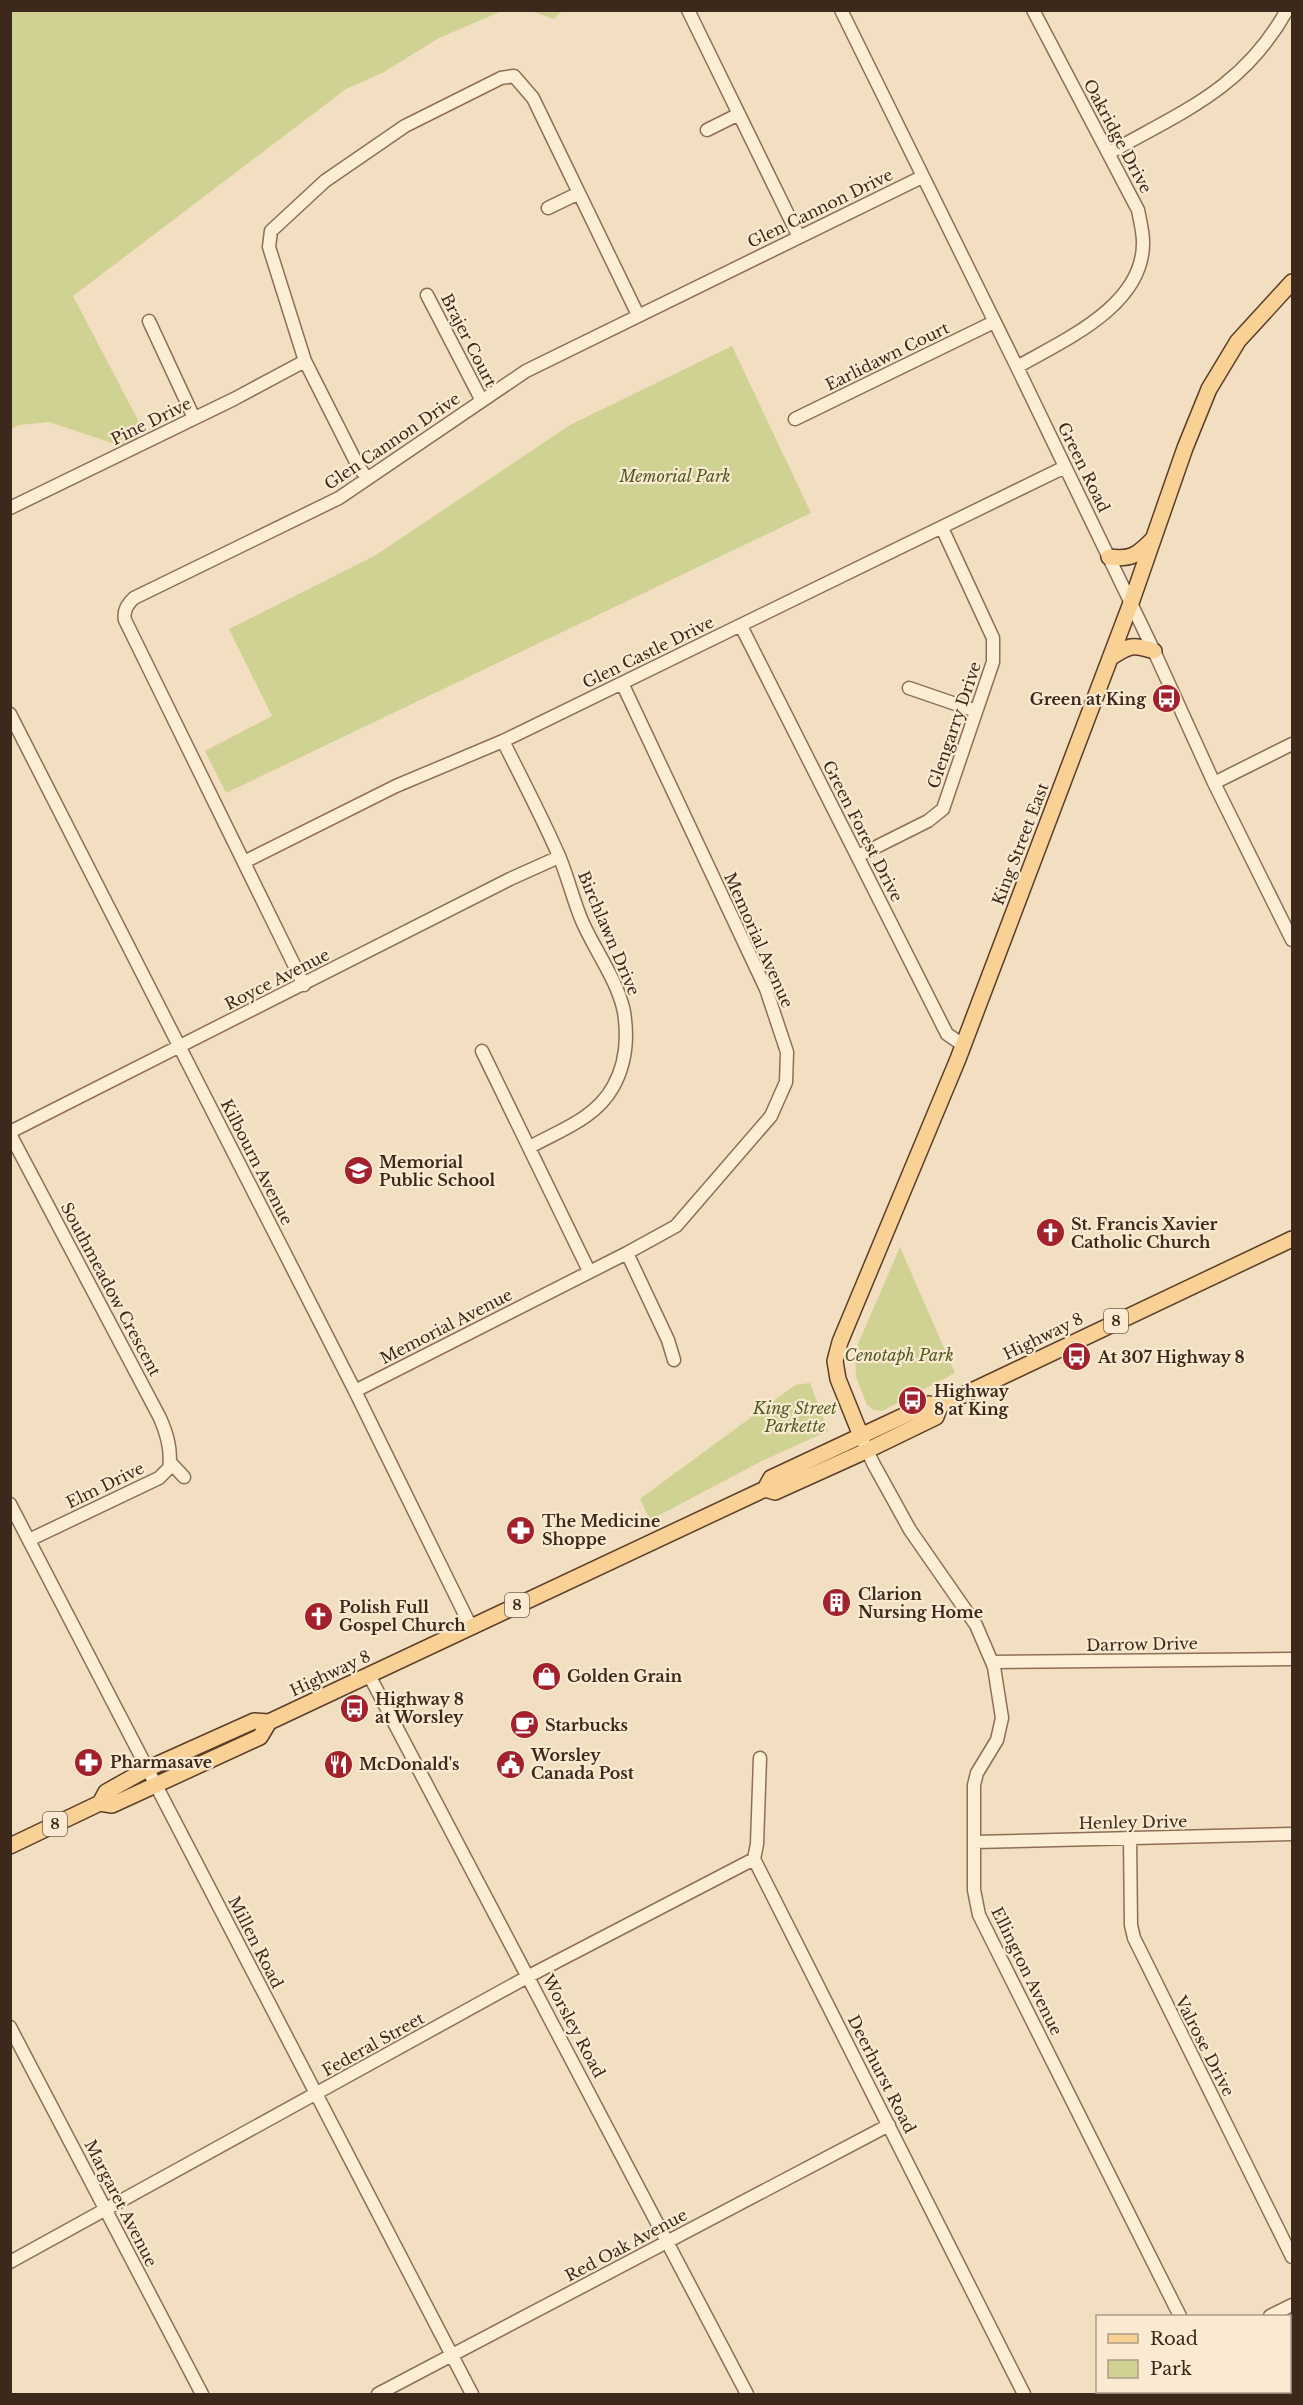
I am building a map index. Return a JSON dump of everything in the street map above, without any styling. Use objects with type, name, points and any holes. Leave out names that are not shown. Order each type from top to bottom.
[{"type":"main road","name":"King Street East","points":[[861,1436],[838,1379],[836,1361],[840,1342],[963,1046],[1131,603],[1185,448],[1209,389],[1238,341],[1293,282]]},
{"type":"main road","points":[[1109,557],[1125,559],[1139,553],[1152,540]]},
{"type":"main road","points":[[1110,658],[1123,649],[1135,645],[1154,651]]},
{"type":"main road","name":"Highway 8","points":[[100,1803],[106,1792],[147,1769],[254,1721],[269,1722],[765,1489],[771,1478],[929,1404],[940,1406],[1293,1239]]},
{"type":"main road","name":"Highway 8","points":[[765,1489],[774,1492],[868,1450],[936,1417],[940,1406]]},
{"type":"main road","name":"Highway 8","points":[[10,1846],[100,1803],[112,1805],[260,1737],[269,1722]]},
{"type":"street","points":[[688,10],[799,237]]},
{"type":"street","name":"Green Road","points":[[841,10],[1109,557],[1214,783],[1293,940]]},
{"type":"street","name":"Oakridge Drive","points":[[1017,367],[1094,322],[1117,303],[1141,264],[1143,242],[1138,210],[1033,10]]},
{"type":"street","points":[[1109,153],[1211,96],[1235,78],[1274,33],[1287,10]]},
{"type":"street","points":[[367,478],[358,466],[305,362],[268,247],[271,231],[325,181],[405,126],[501,78],[514,76],[533,98],[638,315]]},
{"type":"street","points":[[707,130],[739,114]]},
{"type":"street","name":"Glen Cannon Drive","points":[[304,985],[124,614],[128,604],[134,598],[339,498],[526,371],[922,177]]},
{"type":"street","points":[[548,208],[579,193]]},
{"type":"street","name":"Brajer Court","points":[[427,295],[482,401]]},
{"type":"street","points":[[149,321],[194,418]]},
{"type":"street","name":"Earlidawn Court","points":[[795,419],[994,322]]},
{"type":"street","name":"Pine Drive","points":[[10,508],[305,362]]},
{"type":"street","name":"Glen Castle Drive","points":[[244,862],[396,786],[503,741],[1065,467]]},
{"type":"street","name":"Glengarry Drive","points":[[858,856],[939,814],[943,809],[993,662],[993,638],[942,528]]},
{"type":"street","name":"Green Forest Drive","points":[[741,626],[947,1034],[963,1046]]},
{"type":"street","name":"Memorial Avenue","points":[[355,1391],[676,1226],[771,1116],[786,1082],[787,1052],[766,989],[622,683]]},
{"type":"street","points":[[909,688],[976,711]]},
{"type":"street","name":"Kilbourn Avenue","points":[[10,714],[355,1391],[471,1627]]},
{"type":"street","name":"Birchlawn Drive","points":[[503,741],[559,857],[582,921],[623,1010],[625,1056],[613,1087],[599,1106],[581,1121],[530,1147]]},
{"type":"street","points":[[1214,783],[1293,744]]},
{"type":"street","name":"Royce Avenue","points":[[10,1133],[510,879],[559,857]]},
{"type":"street","points":[[482,1050],[589,1271]]},
{"type":"street","name":"Southmeadow Crescent","points":[[10,1133],[160,1418],[169,1443],[170,1462]]},
{"type":"street","points":[[627,1253],[668,1340],[674,1360]]},
{"type":"street","name":"Ellington Avenue","points":[[861,1436],[910,1530],[976,1625],[992,1662],[1002,1718],[997,1740],[977,1773],[974,1785],[974,1890],[979,1915],[1179,2315]]},
{"type":"street","points":[[170,1462],[184,1477]]},
{"type":"street","name":"Elm Drive","points":[[29,1540],[159,1478],[169,1468],[170,1462]]},
{"type":"street","name":"Millen Road","points":[[10,1504],[472,2394]]},
{"type":"street","name":"Darrow Drive","points":[[992,1662],[1293,1659]]},
{"type":"street","name":"Worsley Road","points":[[369,1675],[747,2394]]},
{"type":"street","points":[[754,1858],[757,1844],[760,1758]]},
{"type":"street","name":"Henley Drive","points":[[974,1842],[1293,1834]]},
{"type":"street","name":"Valrose Drive","points":[[1130,1839],[1131,1925],[1139,1949],[1293,2257]]},
{"type":"street","name":"Federal Street","points":[[10,2262],[529,1976],[754,1858]]},
{"type":"street","name":"Deerhurst Road","points":[[754,1858],[1024,2394]]},
{"type":"street","name":"Margaret Avenue","points":[[10,2027],[202,2394]]},
{"type":"street","name":"Red Oak Avenue","points":[[378,2394],[889,2125]]},
{"type":"street","points":[[1272,2315],[1293,2305]]},
{"type":"green space","points":[[11,10],[562,11],[554,19],[531,11],[502,11],[439,38],[384,72],[346,89],[73,296],[138,420],[139,438],[121,446],[49,422],[20,425],[11,429]]},
{"type":"green space","name":"Memorial Park","points":[[732,346],[811,513],[226,793],[205,751],[272,716],[229,629],[376,555],[570,425]]},
{"type":"green space","name":"Cenotaph Park","points":[[900,1247],[955,1373],[882,1411],[874,1410],[867,1405],[856,1377],[855,1351]]},
{"type":"green space","name":"King Street Parkette","points":[[810,1383],[828,1431],[762,1461],[650,1520],[640,1499],[795,1385]]},
{"type":"green space","points":[[1291,2324],[1292,2394],[1148,2394],[1291,2393]]},
{"type":"place","name":"Green at King","points":[[1167,699]]},
{"type":"place","name":"Memorial Public School","points":[[358,1171]]},
{"type":"place","name":"St. Francis Xavier Catholic Church","points":[[1050,1233]]},
{"type":"place","name":"At 307 Highway 8","points":[[1077,1357]]},
{"type":"place","name":"Highway 8 at King","points":[[913,1400]]},
{"type":"place","name":"The Medicine Shoppe","points":[[521,1530]]},
{"type":"place","name":"Clarion Nursing Home","points":[[837,1603]]},
{"type":"place","name":"Polish Full Gospel Church","points":[[318,1616]]},
{"type":"place","name":"Golden Grain","points":[[546,1676]]},
{"type":"place","name":"Highway 8 at Worsley","points":[[354,1708]]},
{"type":"place","name":"Starbucks","points":[[524,1725]]},
{"type":"place","name":"Pharmasave","points":[[89,1762]]},
{"type":"place","name":"McDonald's","points":[[338,1764]]},
{"type":"place","name":"Worsley Canada Post","points":[[510,1764]]}]
